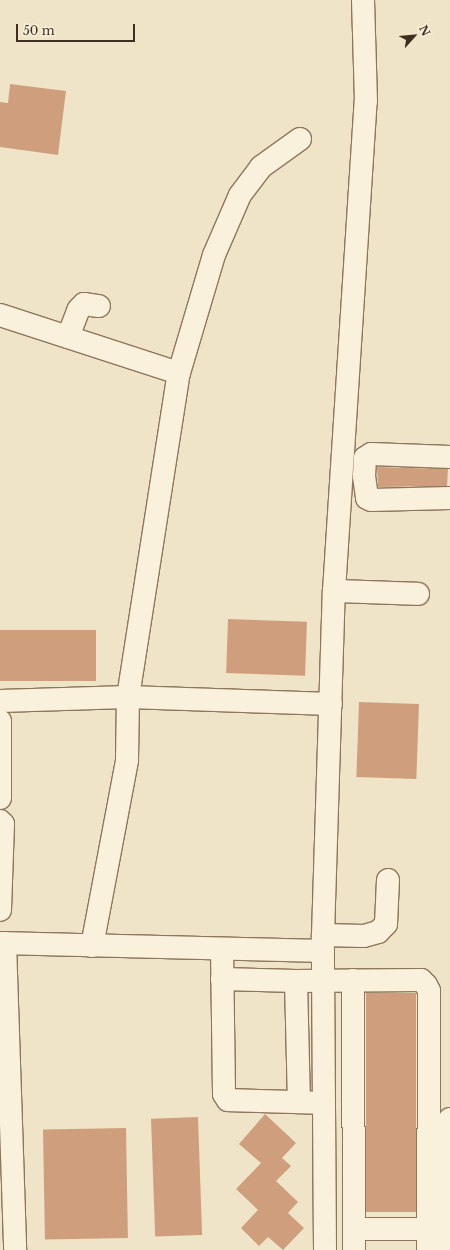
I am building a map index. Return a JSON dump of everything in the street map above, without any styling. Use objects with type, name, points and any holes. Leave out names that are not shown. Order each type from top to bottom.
[{"type":"street","points":[[325,1250],[322,980],[323,943],[334,591],[353,475],[366,101],[363,0]]},
{"type":"street","points":[[92,946],[127,760],[128,697],[179,373],[214,255],[240,195],[261,168],[300,139]]},
{"type":"street","points":[[68,337],[79,309],[84,304],[100,306]]},
{"type":"street","points":[[0,315],[179,373]]},
{"type":"street","points":[[353,475],[365,458],[371,454],[450,457]]},
{"type":"street","points":[[353,475],[367,498],[371,500],[450,498]]},
{"type":"street","points":[[334,591],[418,594]]},
{"type":"street","points":[[0,701],[128,697],[331,704]]},
{"type":"street","points":[[0,721],[0,798]]},
{"type":"street","points":[[0,821],[3,824],[0,910]]},
{"type":"street","points":[[16,1250],[2,943],[222,949],[323,943],[378,932],[386,924],[388,880]]},
{"type":"street","points":[[222,949],[224,1094],[228,1100],[324,1103]]},
{"type":"street","points":[[222,979],[296,981],[322,980],[353,980],[422,980],[428,991],[428,1240],[354,1239],[353,980]]},
{"type":"street","points":[[296,981],[299,1102]]},
{"type":"street","points":[[446,1250],[450,1119]]},
{"type":"building","points":[[10,84],[66,91],[58,155],[0,147],[0,102],[8,103]]},
{"type":"building","points":[[377,467],[448,469],[447,486],[378,487]]},
{"type":"building","points":[[228,619],[307,622],[305,676],[226,673]]},
{"type":"building","points":[[0,630],[96,630],[96,681],[0,681]]},
{"type":"building","points":[[359,702],[419,704],[416,779],[356,777]]},
{"type":"building","points":[[366,993],[416,993],[416,1212],[366,1212]]},
{"type":"building","points":[[265,1114],[296,1143],[282,1158],[291,1166],[276,1181],[298,1202],[288,1213],[304,1228],[283,1250],[268,1237],[259,1246],[241,1228],[258,1210],[236,1189],[261,1163],[239,1144]]},
{"type":"building","points":[[198,1117],[202,1235],[155,1237],[151,1119]]},
{"type":"building","points":[[126,1128],[128,1238],[45,1239],[43,1129]]}]
